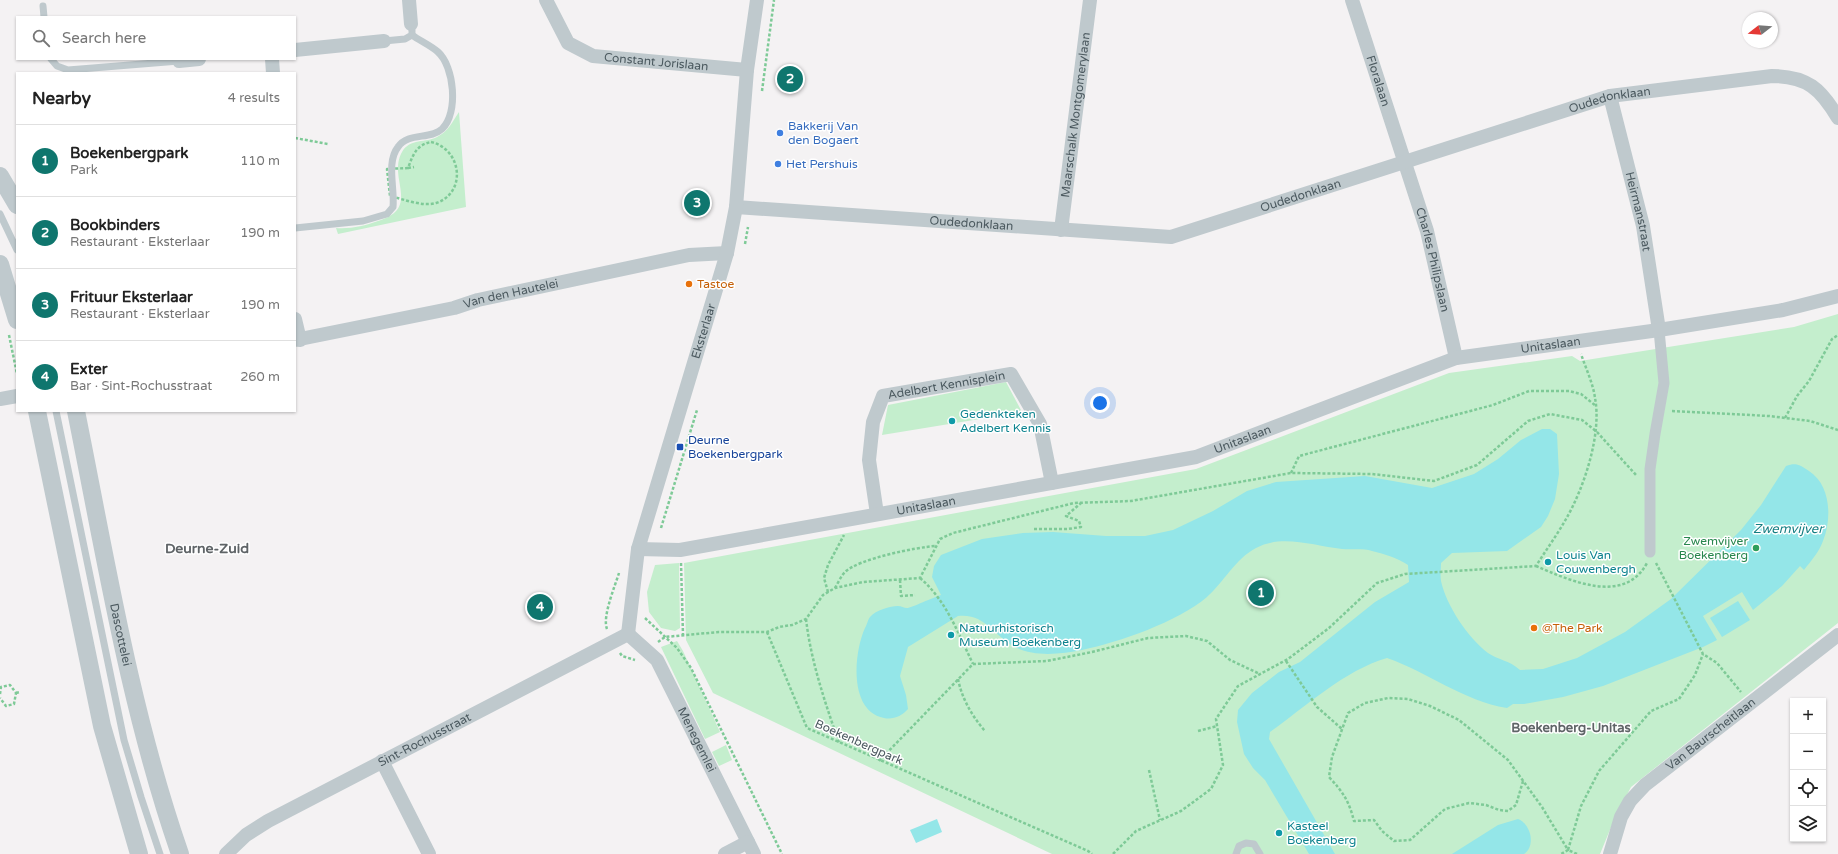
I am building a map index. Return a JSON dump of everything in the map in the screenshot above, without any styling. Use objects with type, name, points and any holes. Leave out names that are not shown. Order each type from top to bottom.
[{"type":"street","points":[[409,0],[412,29]]},
{"type":"street","name":"Constant Jorislaan","points":[[546,0],[568,43],[593,56],[747,70]]},
{"type":"street","name":"Eksterlaar","points":[[628,634],[638,548],[727,253],[736,208],[747,70],[757,0]]},
{"type":"street","name":"Maarschalk Montgomerylaan","points":[[1061,230],[1090,0]]},
{"type":"street","name":"Floralaan","points":[[1352,0],[1405,161]]},
{"type":"street","points":[[296,50],[384,41]]},
{"type":"street","points":[[179,61],[189,60]]},
{"type":"street","points":[[272,60],[273,72]]},
{"type":"street","name":"Oudedonklaan","points":[[736,208],[1171,237],[1610,96],[1772,76],[1787,76],[1809,83],[1819,91],[1828,100],[1838,118]]},
{"type":"street","name":"Heirmanstraat","points":[[1610,96],[1643,226],[1659,330]]},
{"type":"street","name":"Charles Philipslaan","points":[[1405,161],[1427,231],[1456,358]]},
{"type":"street","points":[[0,176],[16,203]]},
{"type":"street","name":"Van den Hautelei","points":[[297,340],[454,308],[478,300],[689,255],[727,253]]},
{"type":"street","points":[[0,264],[16,317]]},
{"type":"street","name":"Unitaslaan","points":[[638,548],[680,550],[1196,457],[1456,358],[1659,330],[1783,310],[1838,296]]},
{"type":"street","points":[[296,330],[297,340]]},
{"type":"street","points":[[1650,552],[1649,489],[1652,454],[1664,383],[1659,330]]},
{"type":"street","name":"Adelbert Kennisplein","points":[[877,514],[869,460],[873,422],[883,396],[1011,374],[1040,424],[1052,483]]},
{"type":"street","points":[[0,399],[16,396]]},
{"type":"street","points":[[37,412],[102,726],[139,854]]},
{"type":"street","name":"Dascottelei","points":[[76,412],[131,684],[154,771],[180,854]]},
{"type":"street","name":"Menegemlei","points":[[628,634],[657,660],[751,848]]},
{"type":"street","name":"Sint-Rochusstraat","points":[[226,854],[257,827],[628,634]]},
{"type":"street","name":"Van Baurscheitlaan","points":[[1610,854],[1622,817],[1630,801],[1645,785],[1838,635]]},
{"type":"street","points":[[382,761],[429,854]]},
{"type":"street","points":[[725,854],[751,848]]},
{"type":"lane","points":[[43,6],[44,16]]},
{"type":"lane","points":[[296,228],[363,221],[387,214],[393,207],[394,197],[392,169],[394,155],[398,146],[406,140],[433,134],[442,128],[450,117],[453,102],[446,63],[438,52],[412,29],[405,39],[384,41]]},
{"type":"lane","points":[[52,60],[57,66],[68,70],[179,61]]},
{"type":"lane","points":[[0,214],[16,248]]},
{"type":"lane","points":[[56,412],[124,740],[160,854]]},
{"type":"lane","points":[[1236,854],[1239,846],[1246,843],[1254,844],[1260,854]]},
{"type":"path","points":[[296,138],[328,144]]},
{"type":"path","points":[[408,168],[417,148],[423,144],[431,142],[439,144],[452,156],[455,165],[456,177],[450,195],[434,203],[424,203],[390,196],[387,169],[408,168],[414,167]]},
{"type":"path","points":[[1785,418],[1797,396],[1809,381],[1832,339],[1838,335]]},
{"type":"path","points":[[1536,566],[1567,518],[1595,444],[1597,432],[1595,394],[1577,341]]},
{"type":"path","points":[[1291,472],[1299,456],[1493,405],[1529,391],[1569,391],[1581,394],[1596,406]]},
{"type":"path","points":[[1660,411],[1785,418],[1810,421],[1838,430]]},
{"type":"path","points":[[920,578],[940,539],[953,533],[1074,503],[1131,501],[1291,472],[1372,474],[1434,481],[1477,465],[1528,421],[1550,414],[1582,420],[1597,432],[1649,489]]},
{"type":"path","points":[[1034,529],[1068,529],[1081,527],[1079,521],[1066,516],[1081,503]]},
{"type":"path","points":[[828,592],[824,578],[828,565],[843,539]]},
{"type":"path","points":[[835,588],[844,572],[858,563],[918,547],[937,546]]},
{"type":"path","points":[[680,550],[683,635]]},
{"type":"path","points":[[1113,854],[1136,831],[1181,811],[1211,789],[1223,765],[1216,719],[1238,686],[1286,660],[1329,628],[1376,583],[1406,574],[1536,566],[1590,586],[1616,586],[1626,583],[1640,574],[1648,563],[1650,552]]},
{"type":"path","points":[[1650,552],[1703,654],[1717,663],[1749,704]]},
{"type":"path","points":[[646,650],[665,637],[719,632],[767,632],[779,627],[792,625],[806,618],[823,595],[835,588],[863,582],[920,578],[935,592],[954,623],[973,664]]},
{"type":"path","points":[[900,580],[901,596],[914,596]]},
{"type":"path","points":[[806,618],[809,645],[815,663],[819,686],[839,743]]},
{"type":"path","name":"Boekenbergpark","points":[[767,632],[807,728],[1092,854]]},
{"type":"path","points":[[879,761],[973,664],[1047,662],[1148,638],[1186,636],[1207,641],[1230,660],[1261,674]]},
{"type":"path","points":[[665,637],[677,648],[690,668],[782,854]]},
{"type":"path","points":[[1561,854],[1568,850],[1581,806],[1599,770],[1651,711],[1679,699],[1695,675],[1703,654]]},
{"type":"path","points":[[1286,660],[1317,706],[1342,730]]},
{"type":"path","points":[[958,678],[961,693],[975,720],[985,731]]},
{"type":"path","points":[[0,694],[1,687],[10,685],[16,693],[14,704],[6,706],[0,698]]},
{"type":"path","points":[[16,693],[20,692]]},
{"type":"path","points":[[1524,781],[1516,805],[1508,811],[1499,810],[1486,804],[1469,803],[1445,809],[1410,840],[1394,841],[1382,831],[1374,820],[1354,821],[1350,804],[1342,790],[1329,777],[1332,757],[1348,713],[1365,702],[1388,698],[1408,699],[1430,706],[1460,720],[1508,760],[1524,781],[1568,850],[1576,854]]},
{"type":"path","points":[[1198,731],[1217,726]]},
{"type":"path","points":[[1149,770],[1160,820]]},
{"type":"green space","points":[[459,112],[466,207],[338,234],[336,228],[352,228],[373,223],[391,215],[398,208],[401,200],[401,191],[398,162],[402,152],[409,145],[433,139],[441,135],[450,126]]},
{"type":"green space","points":[[1838,314],[1838,623],[1631,787],[1614,820],[1600,854],[1052,854],[713,693],[686,640],[684,563],[1196,469],[1449,373],[1572,356],[1580,361],[1794,327]]},
{"type":"green space","points":[[1006,382],[1022,412],[882,435],[888,405]]},
{"type":"green space","points":[[679,563],[680,628],[675,631],[661,628],[649,612],[647,592],[655,565]]},
{"type":"green space","points":[[677,641],[720,732],[705,739],[661,647]]},
{"type":"green space","points":[[726,745],[732,760],[719,766],[712,752]]},
{"type":"water","name":"Zwemvijver","points":[[1542,429],[1550,429],[1557,434],[1559,474],[1555,499],[1548,516],[1541,527],[1507,551],[1452,553],[1441,563],[1441,579],[1444,590],[1453,610],[1466,630],[1480,647],[1488,653],[1512,664],[1520,670],[1543,669],[1577,658],[1625,632],[1671,599],[1741,530],[1761,505],[1786,466],[1795,464],[1800,466],[1816,477],[1822,485],[1828,503],[1828,523],[1823,541],[1817,553],[1804,570],[1800,566],[1782,586],[1753,610],[1742,592],[1703,616],[1717,640],[1703,647],[1603,686],[1563,697],[1524,704],[1513,704],[1507,708],[1475,699],[1387,658],[1356,671],[1341,680],[1270,732],[1269,739],[1335,854],[1309,854],[1265,780],[1253,768],[1244,754],[1237,722],[1238,710],[1252,693],[1279,672],[1300,662],[1375,602],[1409,582],[1408,565],[1400,560],[1386,555],[1369,550],[1342,549],[1298,542],[1287,541],[1266,544],[1256,548],[1242,558],[1207,597],[1180,615],[1148,630],[1113,642],[1066,653],[1041,654],[1024,651],[1009,643],[976,618],[958,616],[908,647],[900,676],[906,695],[908,709],[903,714],[894,718],[884,718],[872,713],[864,704],[859,693],[857,679],[858,651],[861,638],[870,617],[879,610],[898,606],[909,608],[941,595],[932,577],[934,566],[941,555],[982,539],[1023,533],[1053,532],[1106,536],[1145,536],[1173,530],[1213,511],[1247,491],[1276,482],[1365,476],[1432,488],[1474,474],[1498,459],[1521,440]]},
{"type":"water","points":[[1738,601],[1750,620],[1722,637],[1710,618]]},
{"type":"water","points":[[937,819],[942,832],[916,843],[910,830]]},
{"type":"water","points":[[1518,819],[1526,825],[1530,835],[1530,846],[1524,854],[1452,854],[1498,825]]},
{"type":"place","name":"Bookbinders","points":[[790,79]]},
{"type":"place","name":"Bakkerij Van den Bogaert","points":[[780,133]]},
{"type":"place","name":"Het Pershuis","points":[[778,164]]},
{"type":"place","name":"Frituur Eksterlaar","points":[[697,203]]},
{"type":"place","name":"Tastoe","points":[[689,284]]},
{"type":"place","name":"Gedenkteken Adelbert Kennis","points":[[952,421]]},
{"type":"place","name":"Deurne Boekenbergpark","points":[[680,447]]},
{"type":"place","name":"Zwemvijver Boekenberg","points":[[1756,548]]},
{"type":"place","name":"Louis Van Couwenbergh","points":[[1548,562]]},
{"type":"place","name":"Boekenbergpark","points":[[1261,593]]},
{"type":"place","name":"Exter","points":[[540,607]]},
{"type":"place","name":"@The Park","points":[[1534,628]]},
{"type":"place","name":"Natuurhistorisch Museum Boekenberg","points":[[951,635]]},
{"type":"place","name":"Kasteel Boekenberg","points":[[1279,833]]},
{"type":"district","name":"Deurne-Zuid","points":[[207,548]]},
{"type":"district","name":"Boekenberg-Unitas","points":[[1571,728]]}]
